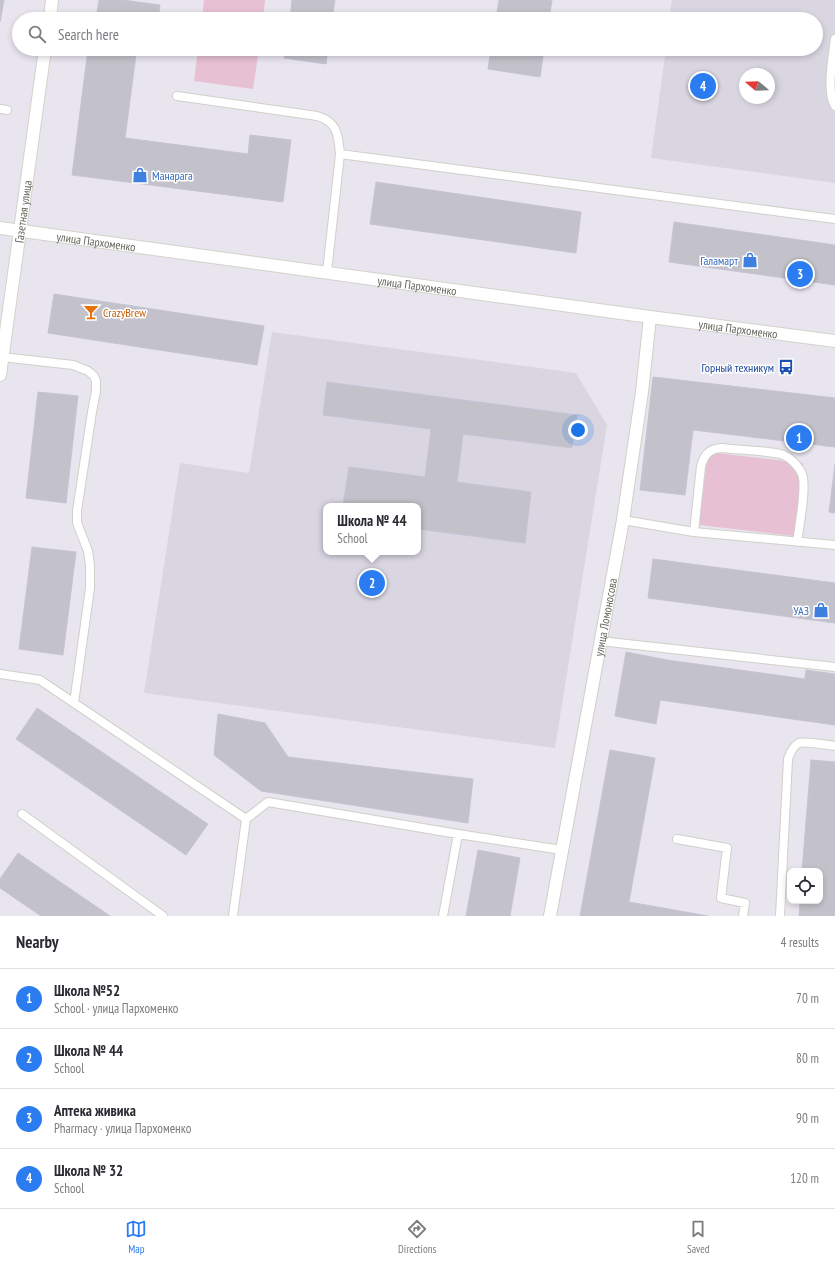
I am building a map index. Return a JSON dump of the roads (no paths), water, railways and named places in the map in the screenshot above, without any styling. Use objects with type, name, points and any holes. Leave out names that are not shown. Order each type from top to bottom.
[{"type":"main road","points":[[51,12],[52,0]]},
{"type":"main road","name":"Газетная улица","points":[[0,375],[44,56]]},
{"type":"main road","name":"улица Пархоменко","points":[[0,228],[835,341]]},
{"type":"main road","name":"улица Ломоносова","points":[[550,916],[623,520],[641,399],[650,317]]},
{"type":"lane","points":[[835,39],[830,91],[832,102],[835,106]]},
{"type":"lane","points":[[177,96],[317,116],[330,121],[336,129],[340,154],[327,272]]},
{"type":"lane","points":[[340,154],[835,219]]},
{"type":"lane","points":[[2,357],[73,365],[88,371],[96,380],[96,391],[77,511],[77,523],[88,551],[90,564],[90,588],[74,703]]},
{"type":"lane","points":[[694,532],[703,458],[714,448],[721,448],[781,454],[792,460],[798,467],[803,475],[803,490],[797,542]]},
{"type":"lane","points":[[623,520],[694,532],[835,546]]},
{"type":"lane","points":[[600,641],[835,667]]},
{"type":"lane","points":[[0,674],[40,680],[246,819]]},
{"type":"lane","points":[[780,916],[788,759],[795,746],[801,742],[835,746]]},
{"type":"lane","points":[[233,916],[246,819],[268,802],[562,850]]},
{"type":"lane","points":[[22,814],[163,916]]},
{"type":"lane","points":[[443,916],[458,834]]},
{"type":"lane","points":[[677,839],[727,848],[721,898],[745,903],[743,916]]},
{"type":"place","name":"Школа № 32","points":[[703,86]]},
{"type":"place","name":"Манарага","points":[[140,175]]},
{"type":"place","name":"Галамарт","points":[[750,260]]},
{"type":"place","name":"Аптека живика","points":[[800,274]]},
{"type":"place","name":"CrazyBrew","points":[[91,312]]},
{"type":"place","name":"Горный техникум","points":[[786,367]]},
{"type":"place","name":"Школа №52","points":[[799,438]]},
{"type":"place","name":"Школа № 44","points":[[372,583]]},
{"type":"place","name":"УАЗ","points":[[821,610]]}]
